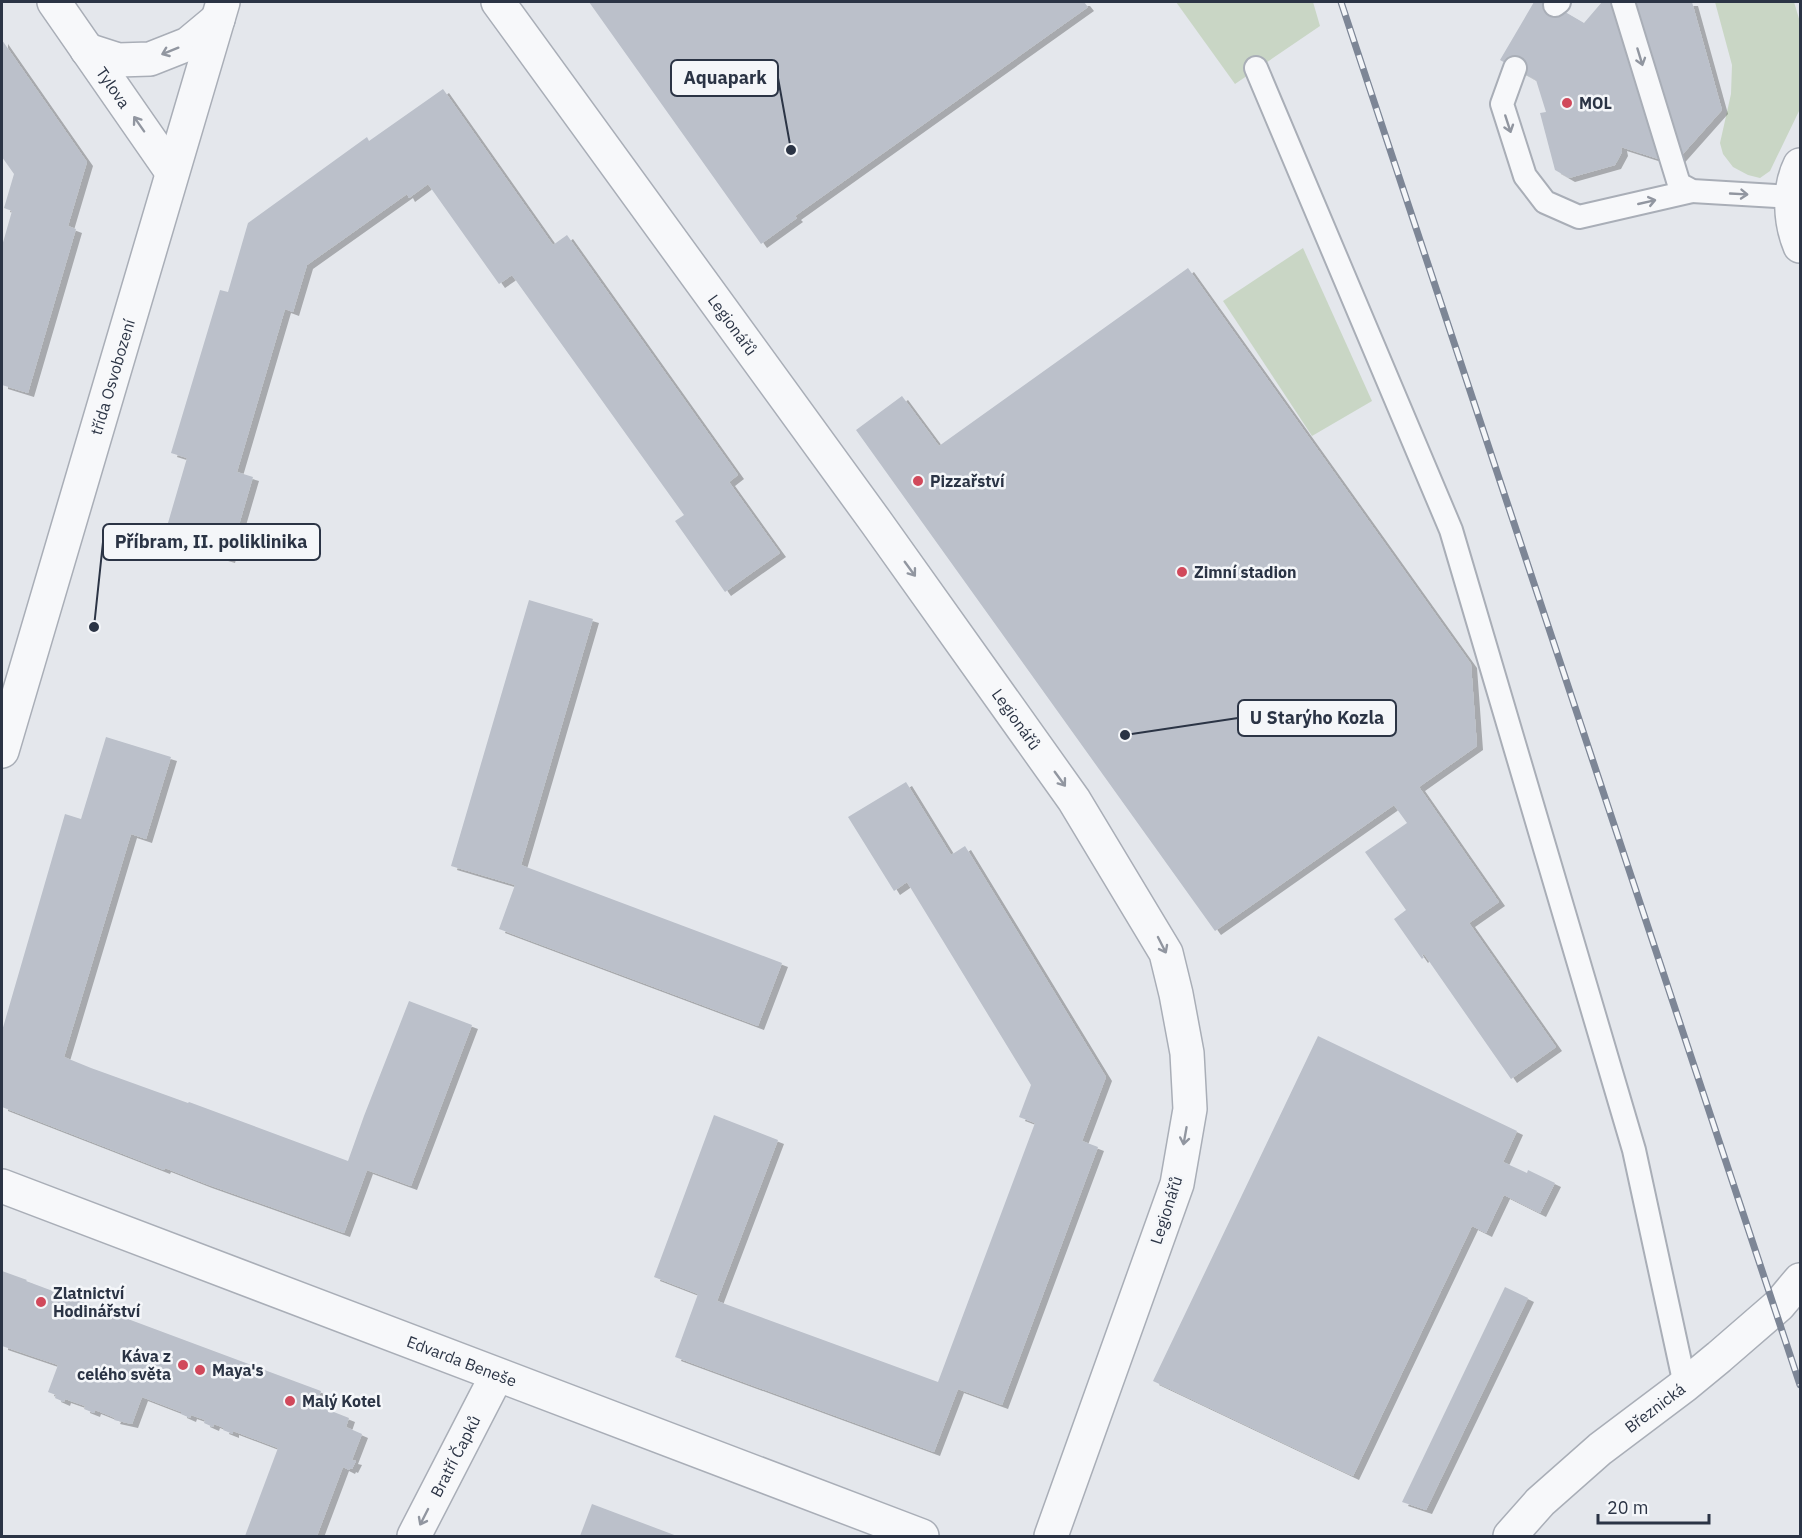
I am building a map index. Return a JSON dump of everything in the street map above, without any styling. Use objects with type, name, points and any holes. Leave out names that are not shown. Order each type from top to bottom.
[{"type":"street","name":"Tylova","points":[[54,2],[172,172]]},
{"type":"street","name":"Legionářů","points":[[498,2],[876,522],[1074,800],[1166,953],[1186,1053],[1190,1109],[1177,1184],[1051,1536]]},
{"type":"street","points":[[87,50],[118,60],[150,59],[188,44],[220,10]]},
{"type":"street","name":"třída Osvobození","points":[[2,751],[220,10]]},
{"type":"street","points":[[1800,165],[1792,196],[1794,232],[1800,246]]},
{"type":"street","name":"Edvarda Beneše","points":[[2,1186],[922,1536]]},
{"type":"street","name":"Březnická","points":[[1510,1536],[1540,1502],[1600,1449],[1685,1385],[1779,1305],[1800,1280]]},
{"type":"street","name":"Bratří Čapků","points":[[414,1536],[497,1375]]},
{"type":"lane","points":[[1623,2],[1679,184],[1692,191]]},
{"type":"lane","points":[[1256,68],[1450,530],[1634,1150],[1685,1385]]},
{"type":"lane","points":[[1515,68],[1502,104],[1525,176],[1545,202],[1579,217],[1692,191],[1792,196]]},
{"type":"green space","points":[[1176,2],[1313,2],[1320,26],[1235,84]]},
{"type":"green space","points":[[1715,2],[1794,2],[1800,22],[1800,109],[1770,171],[1760,178],[1733,167],[1723,154],[1720,143],[1731,94],[1732,65]]},
{"type":"green space","points":[[1303,248],[1372,401],[1312,436],[1223,301]]},
{"type":"building","points":[[589,2],[1084,2],[1088,7],[795,216],[797,218],[761,244]]},
{"type":"building","points":[[1534,2],[1548,2],[1584,23],[1602,2],[1692,2],[1722,110],[1674,164],[1621,147],[1622,152],[1615,165],[1569,178],[1555,170],[1540,113],[1546,112],[1536,80],[1500,60]]},
{"type":"building","points":[[2,40],[87,162],[68,226],[76,229],[28,393],[2,385],[2,246],[12,211],[4,208],[14,174],[2,157]]},
{"type":"building","points":[[443,89],[553,245],[567,235],[738,475],[729,482],[780,553],[725,592],[675,521],[684,515],[512,275],[499,284],[428,184],[409,198],[407,194],[307,265],[293,312],[285,309],[237,472],[253,477],[229,559],[163,540],[187,458],[171,453],[220,290],[228,292],[248,223],[367,137],[369,141]]},
{"type":"building","name":"Zimní stadion","points":[[1188,268],[1471,664],[1477,746],[1419,787],[1499,902],[1469,923],[1556,1047],[1511,1079],[1424,954],[1422,959],[1394,919],[1406,910],[1365,852],[1407,823],[1394,805],[1215,931],[856,430],[902,396],[939,446]]},
{"type":"building","points":[[529,600],[593,619],[521,865],[782,963],[758,1026],[499,929],[515,885],[451,866]]},
{"type":"building","points":[[106,737],[171,757],[146,839],[131,834],[64,1057],[348,1161],[409,1001],[472,1025],[411,1186],[367,1170],[344,1233],[165,1168],[164,1170],[2,1107],[2,1031],[65,814],[81,819]]},
{"type":"building","points":[[906,782],[951,855],[965,846],[1106,1077],[1082,1141],[1098,1147],[1002,1405],[958,1389],[934,1452],[675,1357],[698,1294],[654,1277],[714,1115],[778,1140],[717,1301],[938,1382],[1035,1123],[1019,1117],[1031,1085],[907,882],[894,891],[848,817]]},
{"type":"building","points":[[1318,1036],[1517,1131],[1503,1162],[1527,1173],[1528,1170],[1555,1183],[1540,1213],[1504,1195],[1486,1233],[1472,1226],[1353,1476],[1153,1381]]},
{"type":"building","points":[[2,1271],[321,1391],[316,1405],[349,1418],[346,1427],[362,1434],[352,1460],[356,1461],[352,1469],[343,1467],[317,1536],[245,1536],[278,1448],[233,1431],[233,1434],[214,1424],[213,1427],[204,1423],[205,1420],[191,1415],[190,1418],[181,1412],[142,1397],[132,1424],[114,1420],[115,1418],[95,1410],[94,1413],[84,1409],[85,1406],[65,1399],[64,1402],[55,1398],[56,1395],[48,1392],[58,1365],[2,1346]]},
{"type":"building","points":[[1505,1287],[1528,1298],[1426,1510],[1402,1502]]},
{"type":"building","points":[[592,1504],[677,1536],[580,1536]]},
{"type":"railway","points":[[1341,2],[1800,1385]]},
{"type":"place","name":"MOL","points":[[1567,103]]},
{"type":"place","name":"Aquapark","points":[[791,150]]},
{"type":"place","name":"Pizzařství","points":[[918,481]]},
{"type":"place","name":"Zimní stadion","points":[[1182,572]]},
{"type":"place","name":"Příbram, II. poliklinika","points":[[94,627]]},
{"type":"place","name":"U Starýho Kozla","points":[[1125,735]]},
{"type":"place","name":"Zlatnictví Hodinářství","points":[[41,1302]]},
{"type":"place","name":"Káva z celého světa","points":[[183,1365]]},
{"type":"place","name":"Maya's","points":[[200,1370]]},
{"type":"place","name":"Malý Kotel","points":[[290,1401]]}]
